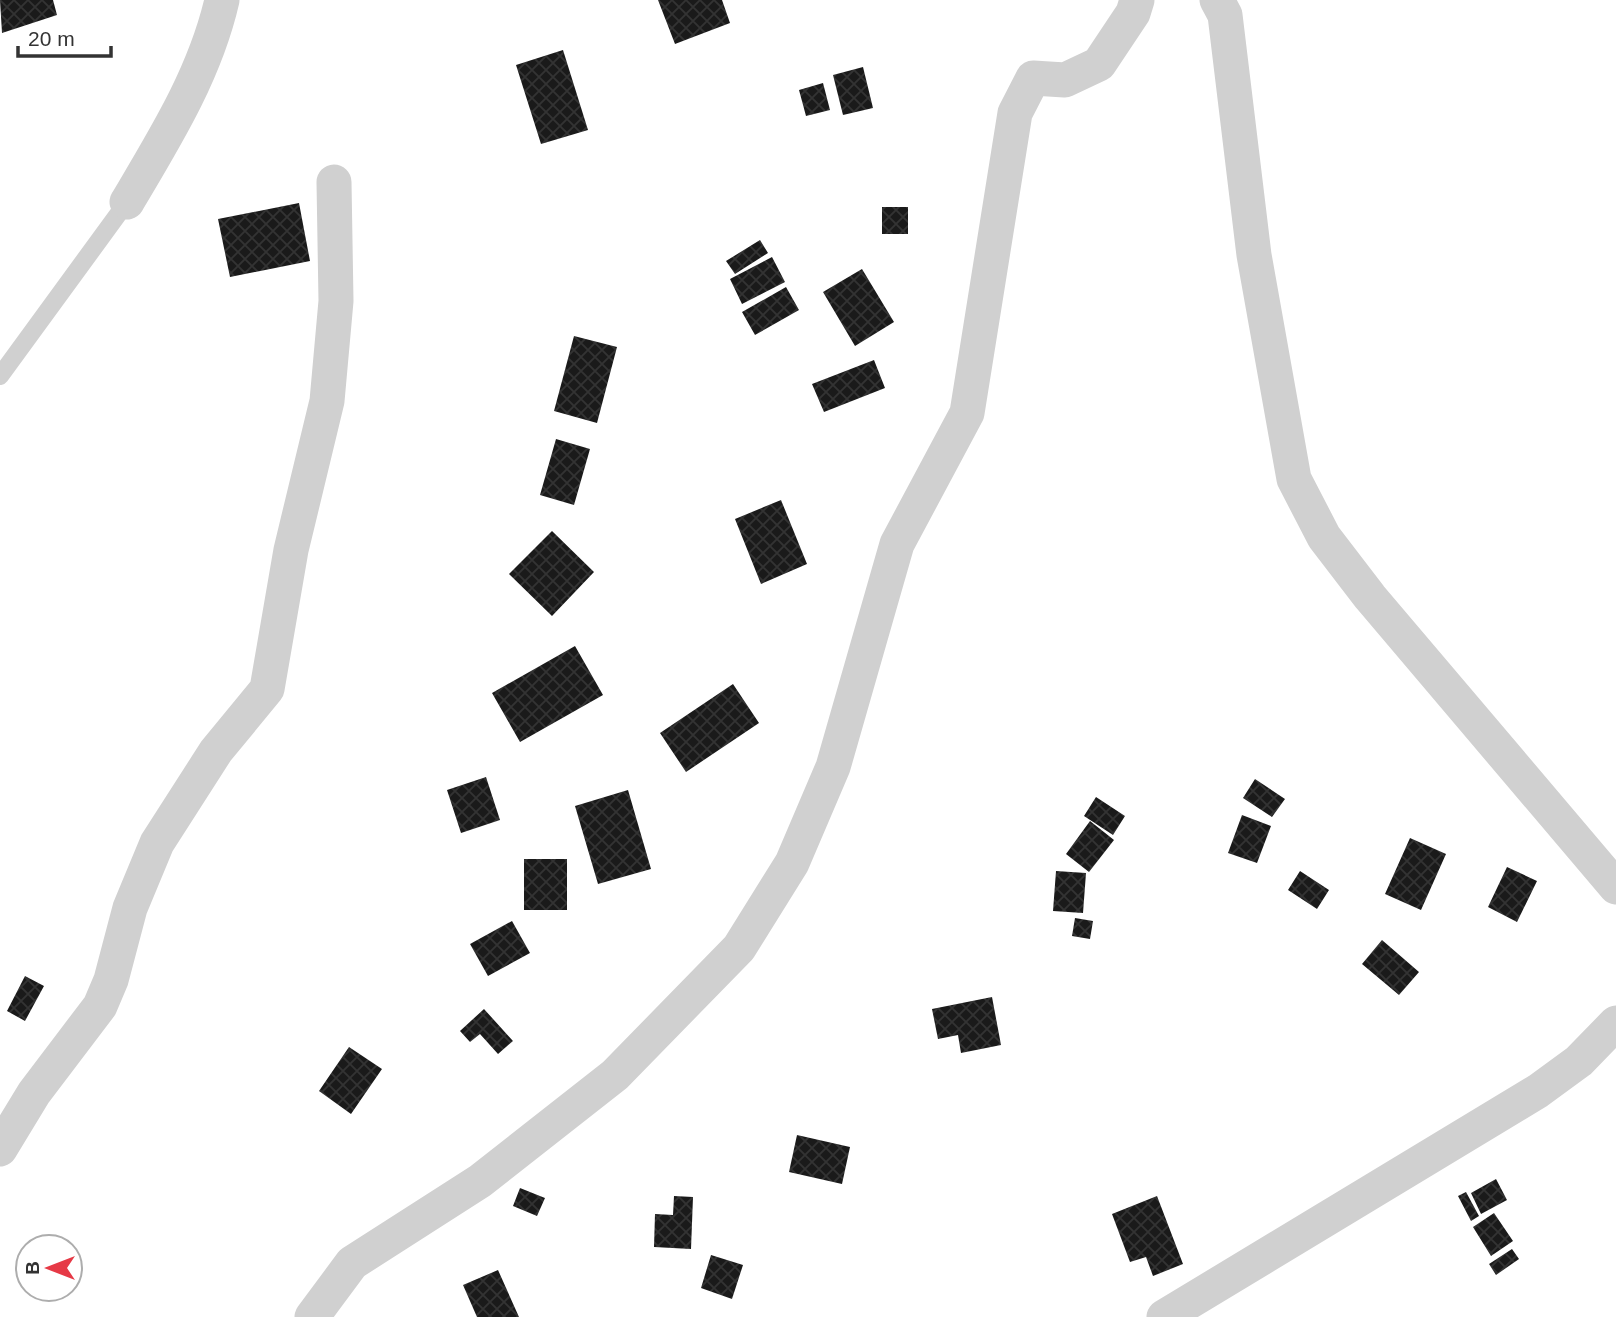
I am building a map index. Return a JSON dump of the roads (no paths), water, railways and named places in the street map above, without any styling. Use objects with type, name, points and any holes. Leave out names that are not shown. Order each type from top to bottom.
[{"type":"street","points":[[127,202],[180,112],[218,19],[222,0]]},
{"type":"street","points":[[312,1317],[352,1264],[480,1181],[615,1075],[739,948],[792,863],[833,767],[897,544],[967,413],[1015,113],[1033,78],[1065,80],[1099,64],[1133,13],[1137,0]]},
{"type":"street","points":[[1217,0],[1225,15],[1254,255],[1294,479],[1324,537],[1370,597],[1616,887]]},
{"type":"street","points":[[0,1149],[34,1093],[100,1006],[111,980],[130,908],[157,843],[216,751],[267,689],[291,550],[327,401],[336,300],[334,182]]},
{"type":"street","points":[[1164,1317],[1538,1091],[1579,1061],[1616,1024]]},
{"type":"lane","points":[[0,376],[127,202]]}]
